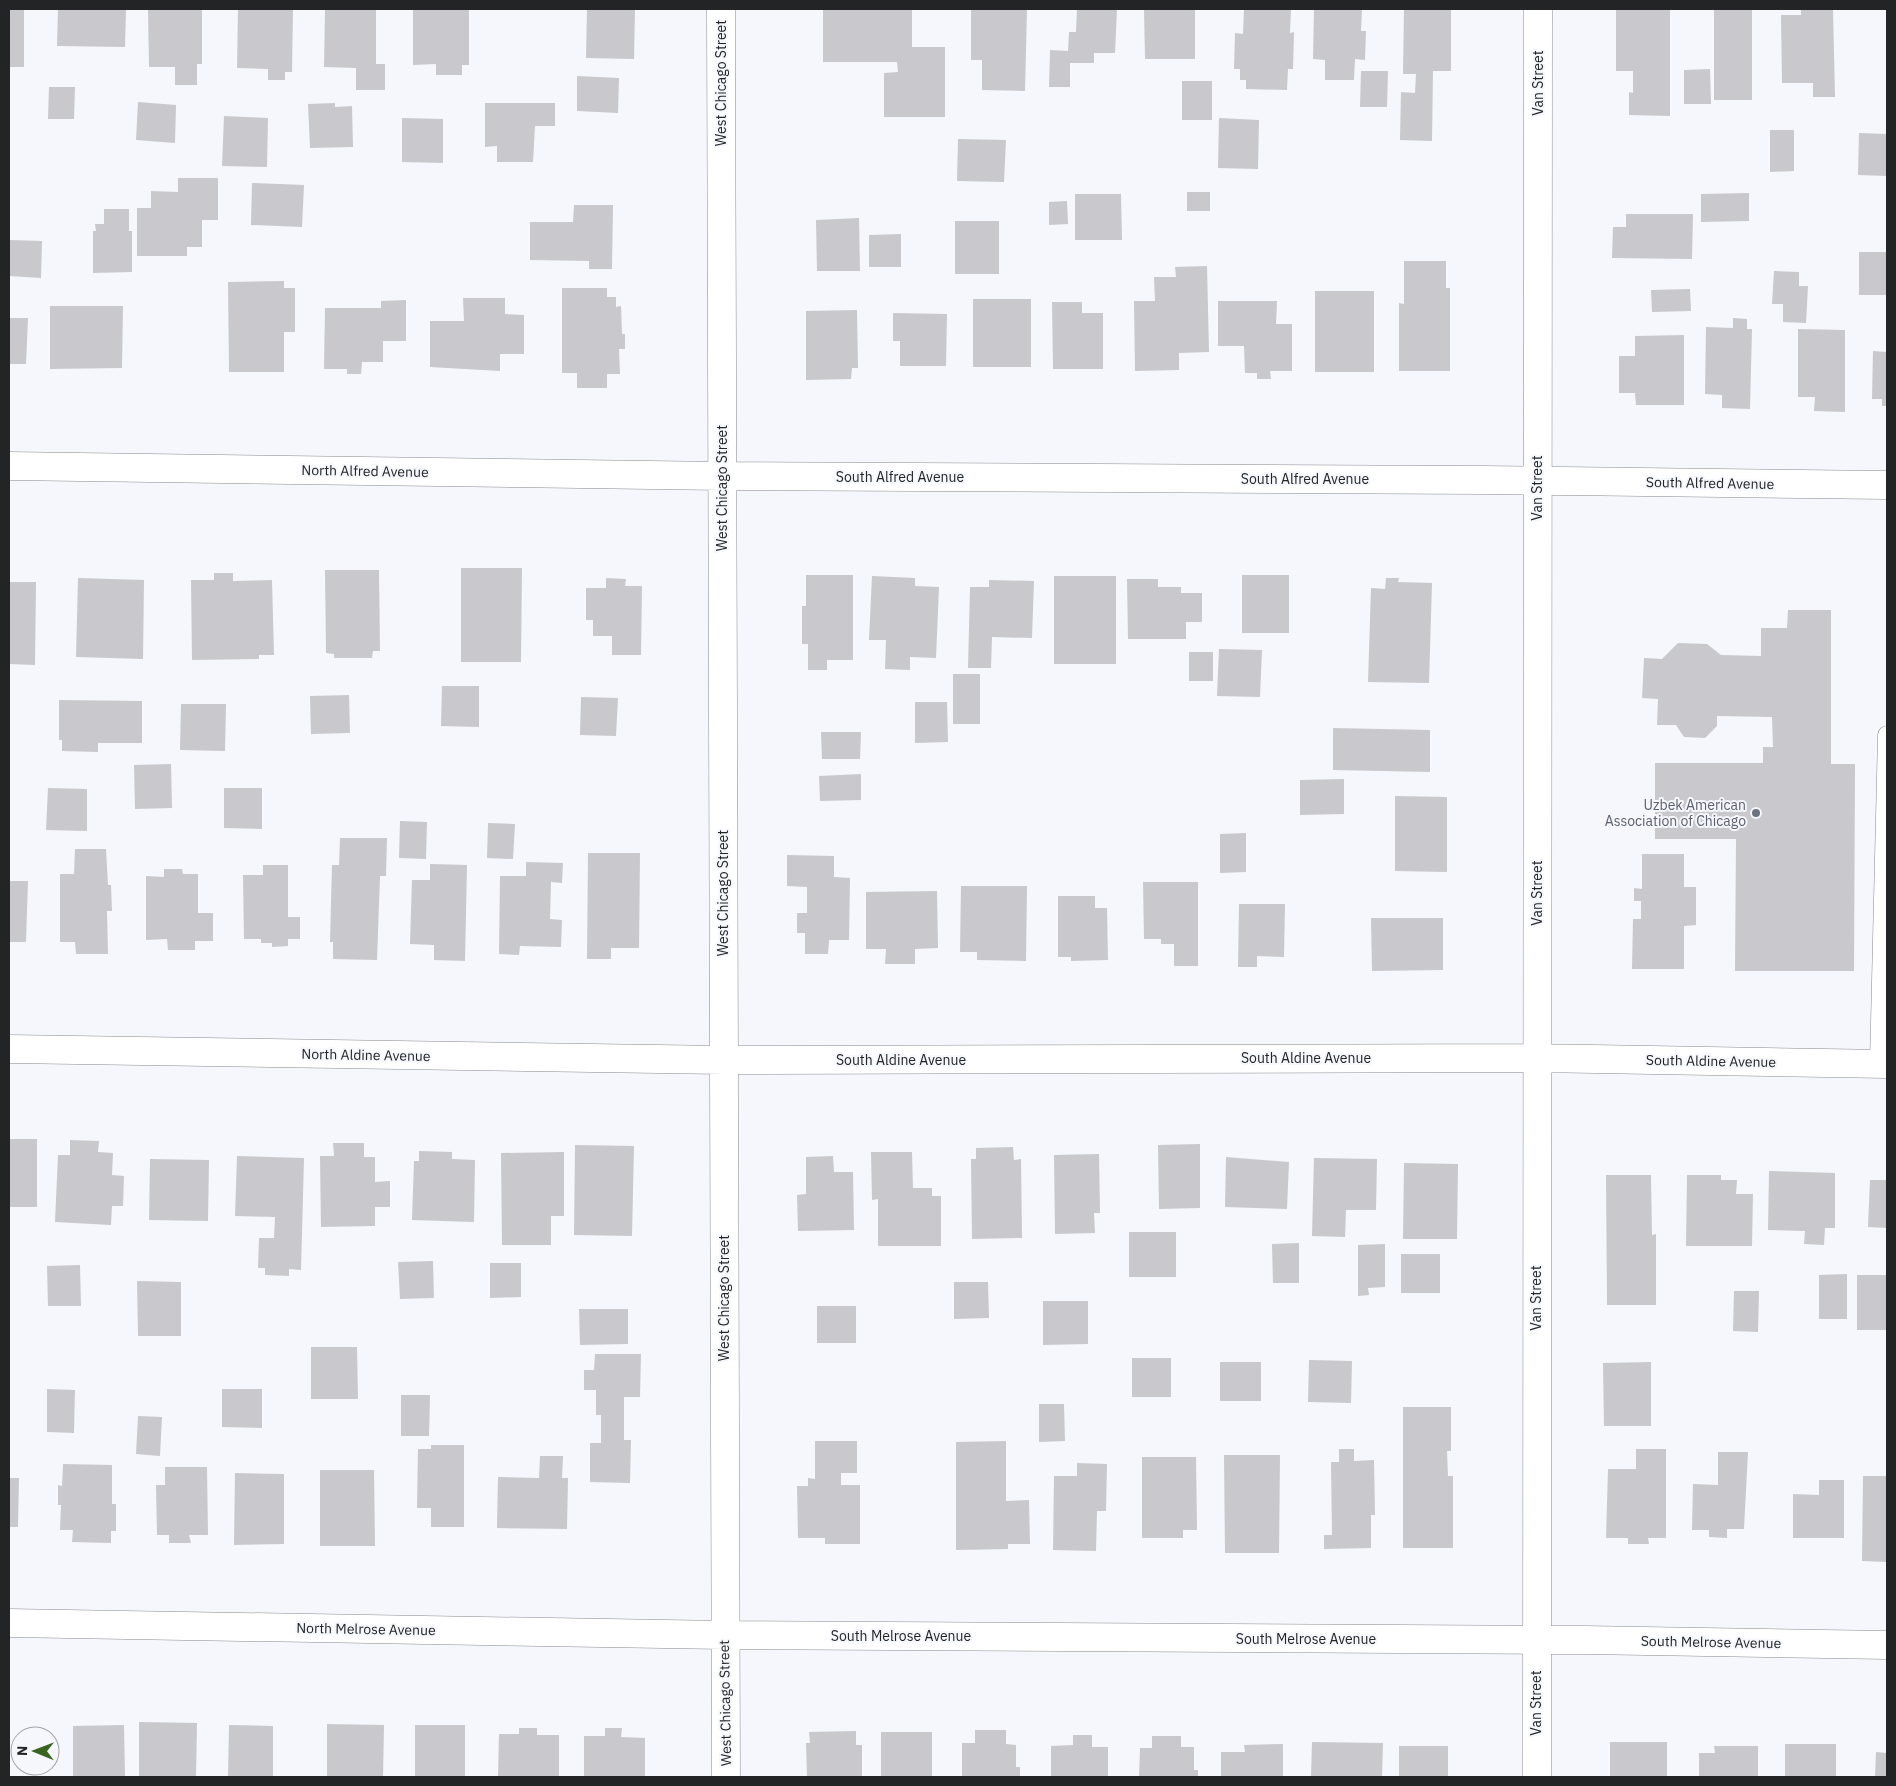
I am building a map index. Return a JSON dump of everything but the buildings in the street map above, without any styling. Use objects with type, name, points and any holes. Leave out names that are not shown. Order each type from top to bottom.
[{"type":"street","name":"West Chicago Street","points":[[721,9],[724,1635],[726,1777]]},
{"type":"street","name":"Van Street","points":[[1537,1777],[1538,9]]},
{"type":"street","name":"North Alfred Avenue","points":[[9,466],[722,476]]},
{"type":"street","name":"South Alfred Avenue","points":[[722,476],[1537,480],[1887,485]]},
{"type":"street","name":"North Aldine Avenue","points":[[9,1049],[724,1060]]},
{"type":"street","name":"South Aldine Avenue","points":[[724,1060],[1536,1058],[1883,1064]]},
{"type":"street","name":"North Melrose Avenue","points":[[9,1623],[724,1635]]},
{"type":"street","name":"South Melrose Avenue","points":[[724,1635],[1536,1640],[1887,1645]]},
{"type":"lane","points":[[1883,1064],[1887,735]]},
{"type":"place","name":"Uzbek American Association of Chicago","points":[[1756,813]]}]
